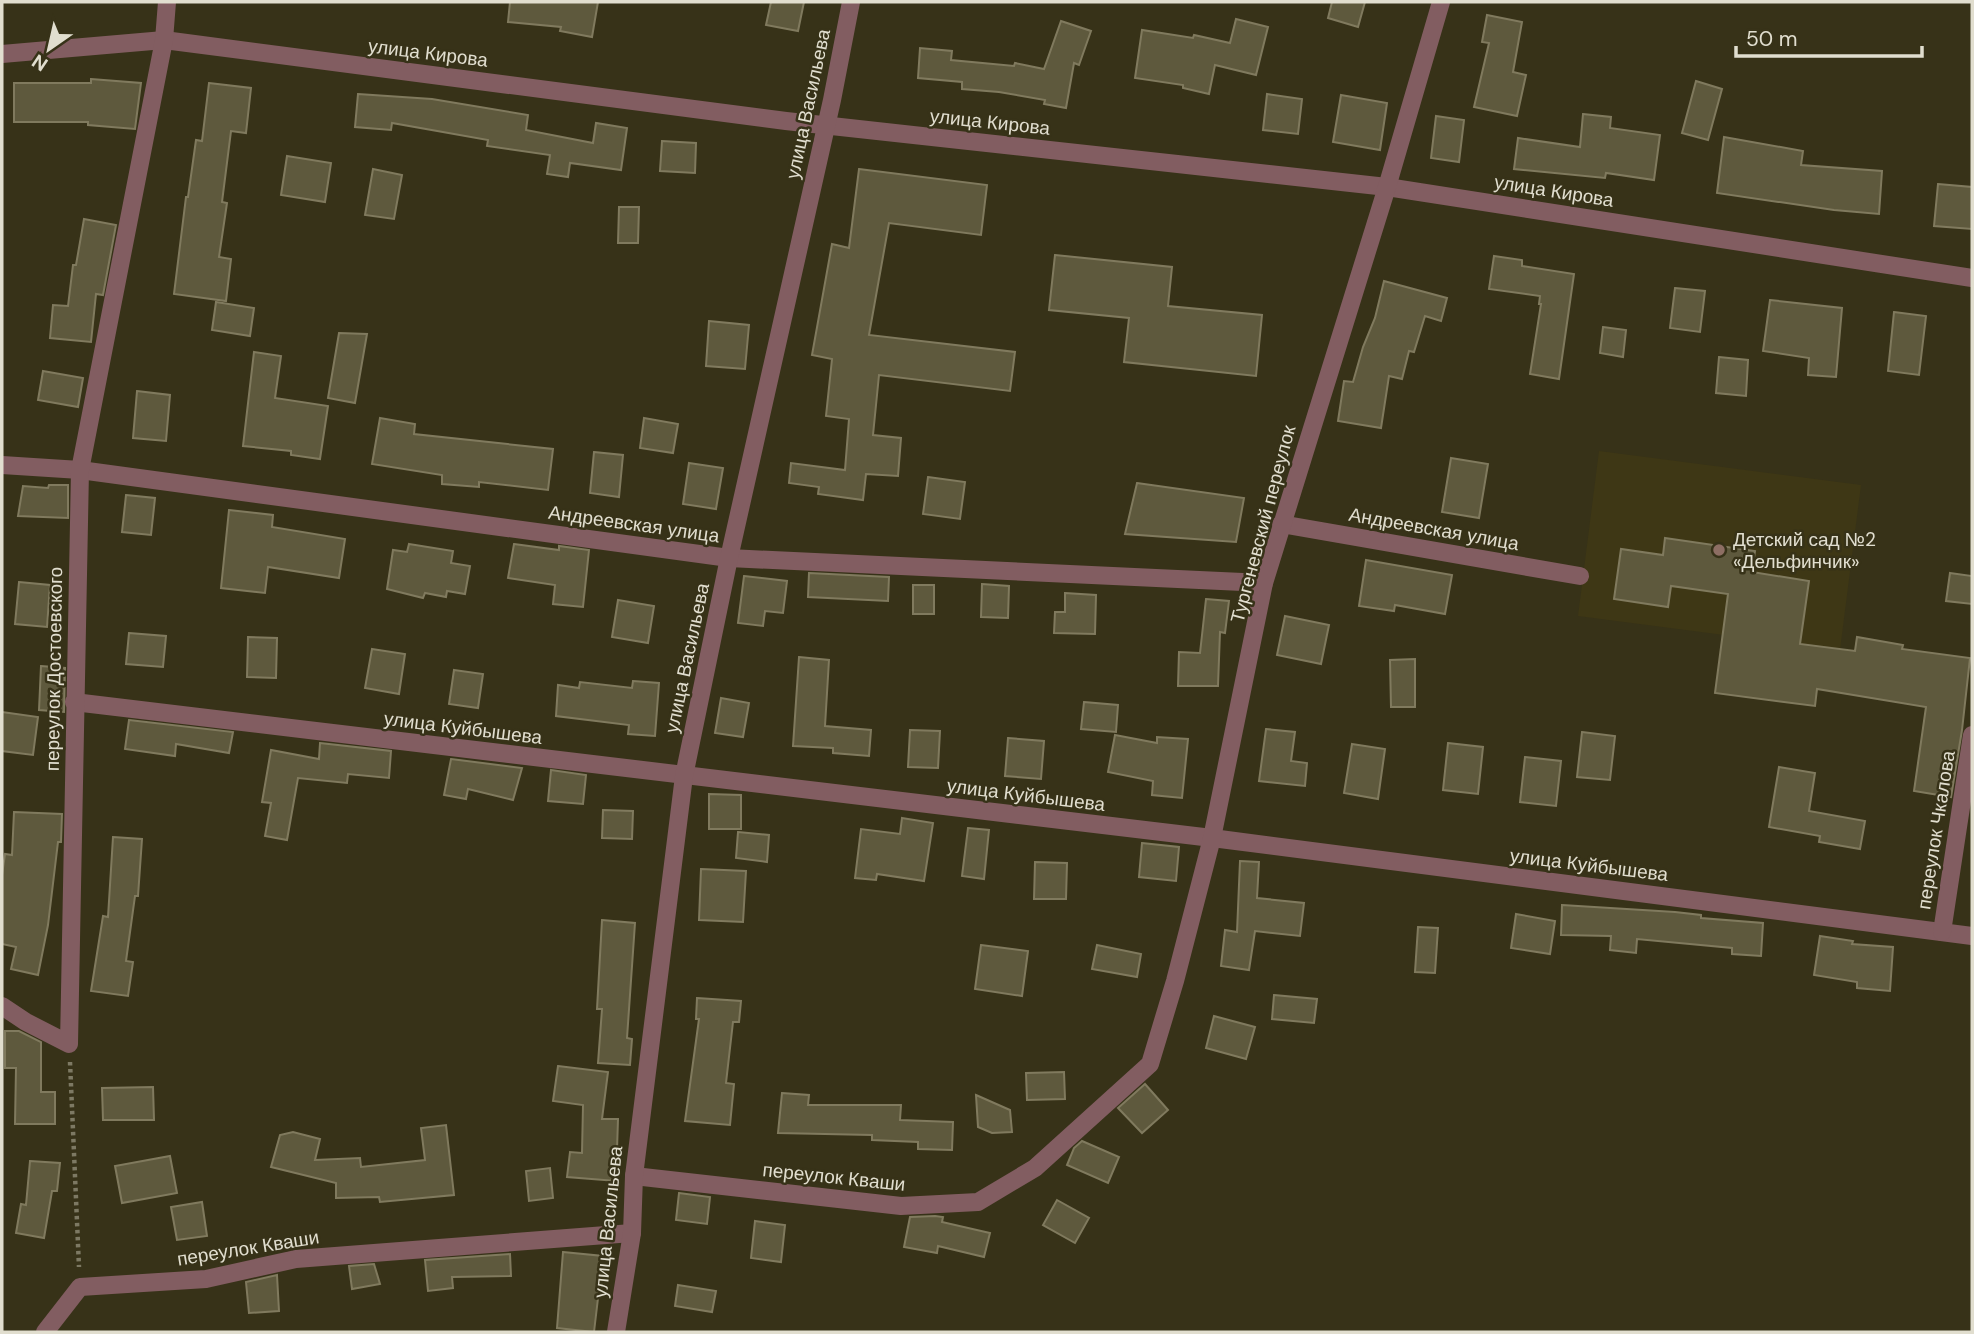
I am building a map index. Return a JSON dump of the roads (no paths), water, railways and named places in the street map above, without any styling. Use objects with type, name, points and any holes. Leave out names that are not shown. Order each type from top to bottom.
[{"type":"street","name":"переулок Достоевского","points":[[2,1006],[69,1044],[80,470],[164,40],[167,2]]},
{"type":"street","name":"улица Васильева","points":[[616,1332],[632,1233],[634,1176],[684,776],[851,2]]},
{"type":"street","name":"Тургеневский переулок","points":[[1150,1064],[1175,981],[1212,838],[1264,583],[1387,187],[1441,2]]},
{"type":"street","name":"улица Кирова","points":[[2,54],[164,40],[826,125],[1387,187],[1972,278]]},
{"type":"street","name":"Андреевская улица","points":[[2,465],[80,470],[729,558],[1264,583]]},
{"type":"street","name":"Андреевская улица","points":[[1281,524],[1580,576]]},
{"type":"street","name":"улица Куйбышева","points":[[74,702],[1212,838],[1972,936]]},
{"type":"street","name":"переулок Чкалова","points":[[1942,932],[1972,735]]},
{"type":"street","name":"переулок Кваши","points":[[634,1176],[901,1206],[978,1202],[1035,1168],[1150,1064]]},
{"type":"street","name":"переулок Кваши","points":[[45,1332],[80,1287],[206,1279],[296,1259],[632,1233]]},
{"type":"place","name":"Детский сад №2 «Дельфинчик»","points":[[1719,550]]}]
